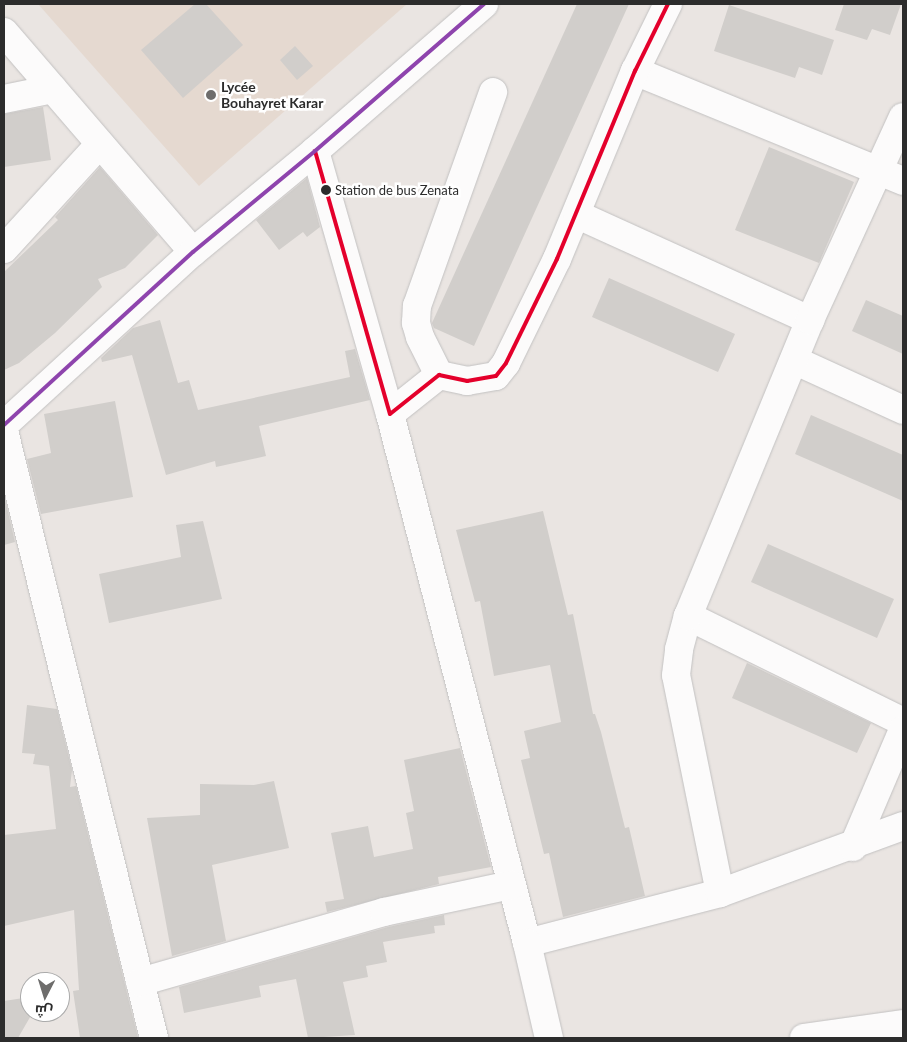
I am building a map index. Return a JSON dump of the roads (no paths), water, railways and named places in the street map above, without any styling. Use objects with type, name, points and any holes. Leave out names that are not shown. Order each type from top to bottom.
[{"type":"street","points":[[4,425],[193,252],[315,151],[484,4]]},
{"type":"street","points":[[439,375],[467,381],[496,376],[506,363],[578,215],[635,72],[668,4]]},
{"type":"street","points":[[4,32],[193,252]]},
{"type":"street","points":[[635,72],[903,181]]},
{"type":"street","points":[[4,99],[53,90]]},
{"type":"street","points":[[439,375],[420,337],[416,323],[417,306],[493,92]]},
{"type":"street","points":[[720,893],[676,676],[688,616],[810,320],[877,170],[903,117]]},
{"type":"street","points":[[4,249],[100,144]]},
{"type":"street","points":[[315,151],[390,414],[550,1038]]},
{"type":"street","points":[[578,215],[810,320]]},
{"type":"street","points":[[794,360],[903,410]]},
{"type":"street","points":[[390,414],[439,375]]},
{"type":"street","points":[[4,432],[154,1038]]},
{"type":"street","points":[[688,616],[903,722]]},
{"type":"street","points":[[853,847],[903,730]]},
{"type":"street","points":[[527,943],[720,893],[853,847],[903,826]]},
{"type":"street","points":[[140,982],[384,912],[511,885]]},
{"type":"street","points":[[804,1038],[903,1024]]},
{"type":"place","name":"Lycée Bouhayret Karar","points":[[211,95]]},
{"type":"place","name":"Station de bus Zenata","points":[[326,190]]}]
